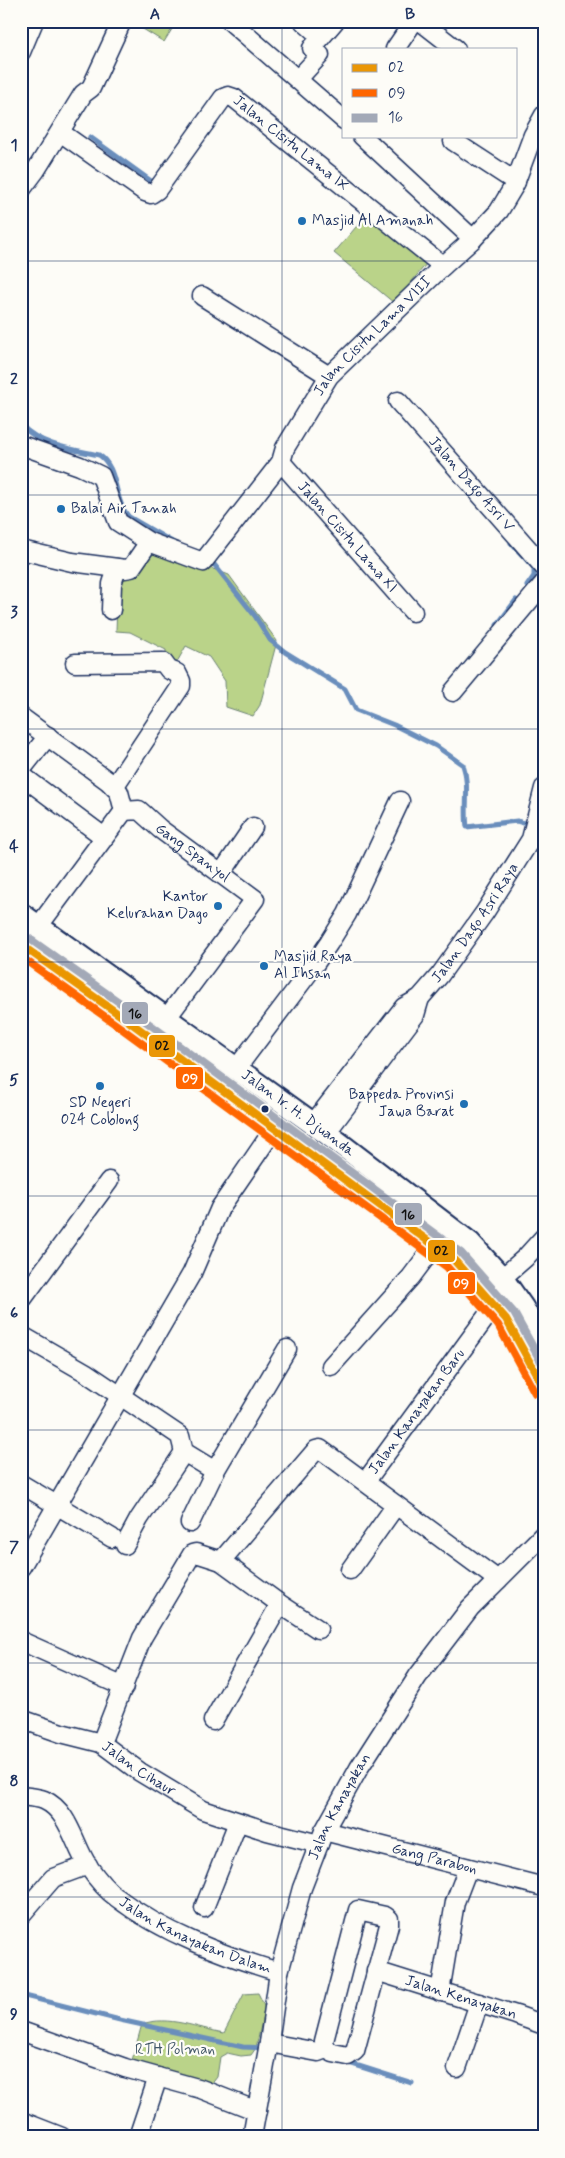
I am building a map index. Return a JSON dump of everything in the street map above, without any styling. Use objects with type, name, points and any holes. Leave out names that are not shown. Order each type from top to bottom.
[{"type":"main road","name":"Jalan Ir. H. Djuanda","points":[[29,921],[319,1129],[470,1244],[502,1278],[523,1308],[544,1344]]},
{"type":"main road","name":"Jalan Ir. H. Djuanda","points":[[21,945],[454,1260],[506,1319],[544,1388]]},
{"type":"main road","points":[[59,971],[73,952]]},
{"type":"main road","points":[[454,1260],[470,1244]]},
{"type":"street","points":[[21,52],[34,21]]},
{"type":"street","points":[[21,190],[36,170],[83,94],[91,88],[122,21]]},
{"type":"street","points":[[230,21],[342,118]]},
{"type":"street","points":[[303,21],[321,37]]},
{"type":"street","points":[[298,79],[320,55],[312,48],[335,21]]},
{"type":"street","points":[[396,48],[414,21]]},
{"type":"street","points":[[420,21],[455,48]]},
{"type":"street","name":"Jalan Cisitu Lama IX","points":[[60,132],[145,192],[151,194],[157,190],[223,98],[228,96],[234,98],[443,266]]},
{"type":"street","name":"Jalan Cisitu Lama VIII","points":[[149,542],[203,562],[281,462],[285,448],[329,376],[443,266],[474,239],[499,211],[538,139],[544,115]]},
{"type":"street","points":[[364,138],[474,239]]},
{"type":"street","points":[[455,138],[453,141],[516,182]]},
{"type":"street","points":[[202,296],[329,376]]},
{"type":"street","name":"Jalan Dago Asri V","points":[[398,401],[544,568]]},
{"type":"street","points":[[21,444],[101,476],[118,522],[149,542],[132,568],[72,562],[21,550]]},
{"type":"street","name":"Jalan Cisitu Lama XI","points":[[281,462],[413,612]]},
{"type":"street","points":[[111,610],[112,584],[117,568]]},
{"type":"street","points":[[453,692],[544,584]]},
{"type":"street","points":[[75,663],[163,662],[169,670],[177,673],[181,681],[181,686],[172,701],[114,787]]},
{"type":"street","points":[[21,717],[114,787],[119,792],[124,811],[29,921]]},
{"type":"street","points":[[21,770],[48,736]]},
{"type":"street","points":[[21,775],[104,836]]},
{"type":"street","name":"Jalan Dago Asri Raya","points":[[319,1129],[404,1007],[420,998],[440,975],[537,842],[544,788]]},
{"type":"street","points":[[236,1069],[310,971],[347,914],[400,801]]},
{"type":"street","name":"Gang Spanyol","points":[[124,811],[139,810],[255,899],[166,1019]]},
{"type":"street","points":[[221,874],[253,827]]},
{"type":"street","points":[[21,1567],[192,1273],[220,1208],[274,1128]]},
{"type":"street","points":[[21,1300],[109,1181]]},
{"type":"street","points":[[502,1278],[525,1258],[544,1237]]},
{"type":"street","points":[[331,1366],[411,1277],[435,1245]]},
{"type":"street","name":"Jalan Kanayakan Baru","points":[[494,1305],[366,1481],[498,1580]]},
{"type":"street","points":[[21,1335],[85,1372],[180,1436],[184,1452],[214,1471]]},
{"type":"street","points":[[190,1523],[214,1471],[287,1349]]},
{"type":"street","points":[[318,1629],[221,1561],[316,1450],[325,1451],[366,1481]]},
{"type":"street","points":[[21,1484],[57,1507],[118,1541],[138,1519],[184,1452]]},
{"type":"street","points":[[350,1570],[396,1504]]},
{"type":"street","name":"Jalan Kanayakan","points":[[252,2137],[269,2044],[279,1972],[302,1888],[321,1837],[359,1768],[418,1676],[470,1608],[544,1534]]},
{"type":"street","name":"Jalan Cihaur","points":[[221,1561],[192,1554],[142,1638],[100,1743],[140,1772],[203,1810],[267,1831],[321,1837]]},
{"type":"street","points":[[213,1722],[280,1604]]},
{"type":"street","points":[[21,1641],[124,1687]]},
{"type":"street","points":[[21,1719],[61,1733],[100,1743]]},
{"type":"street","name":"Jalan Kanayakan Dalam","points":[[21,1796],[43,1799],[55,1808],[70,1830],[88,1865],[114,1896],[139,1914],[174,1932],[246,1962],[279,1972]]},
{"type":"street","points":[[204,1908],[238,1822]]},
{"type":"street","name":"Gang Parabon","points":[[321,1837],[468,1868],[544,1887]]},
{"type":"street","points":[[21,1915],[53,1878],[88,1865]]},
{"type":"street","points":[[440,1992],[455,1902],[468,1868]]},
{"type":"street","points":[[358,1910],[389,1919],[356,2051],[348,2056],[333,2053],[326,2049],[324,2040],[358,1910]]},
{"type":"street","name":"Jalan Kenayakan","points":[[376,1971],[544,2025]]},
{"type":"street","points":[[457,2068],[478,2003]]},
{"type":"street","points":[[21,2031],[125,2068],[201,2090],[257,2111]]},
{"type":"street","points":[[269,2044],[318,2052],[326,2049]]},
{"type":"street","points":[[138,2137],[158,2077]]},
{"type":"street","points":[[21,2121],[62,2137]]},
{"type":"green space","points":[[130,21],[177,21],[164,42]]},
{"type":"green space","points":[[367,214],[427,263],[394,303],[334,253]]},
{"type":"green space","points":[[150,545],[229,575],[277,641],[260,705],[253,716],[226,707],[225,681],[209,657],[186,646],[177,662],[166,659],[166,650],[130,632],[116,631],[118,574]]},
{"type":"green space","name":"RTH Polman","points":[[258,1993],[265,2007],[256,2048],[251,2055],[241,2056],[227,2053],[220,2057],[217,2077],[210,2086],[131,2064],[142,2024],[162,2021],[183,2023],[224,2033],[244,1994]]},
{"type":"waterway","points":[[90,137],[151,181],[158,179]]},
{"type":"waterway","points":[[21,425],[38,438],[57,446],[99,455],[110,468],[120,502],[129,517],[174,543]]},
{"type":"waterway","points":[[511,543],[534,568],[534,576],[527,586]]},
{"type":"waterway","points":[[213,563],[255,616],[270,640],[285,652],[345,689],[356,710],[394,725],[436,746],[463,765],[467,788],[467,827],[517,821],[527,824]]},
{"type":"waterway","points":[[497,625],[516,600]]},
{"type":"waterway","points":[[538,1393],[544,1402]]},
{"type":"waterway","points":[[234,1553],[234,1557],[238,1562]]},
{"type":"waterway","points":[[21,1995],[120,2020],[243,2047],[266,2048]]},
{"type":"waterway","points":[[346,2062],[412,2083]]},
{"type":"transit line","name":"16","points":[[27,937],[133,1012],[461,1253],[514,1313],[544,1367]]},
{"type":"transit line","name":"02","points":[[21,945],[127,1020],[454,1260],[506,1319],[544,1388]]},
{"type":"transit line","name":"09","points":[[21,957],[447,1267],[498,1325],[535,1393]]},
{"type":"place","name":"Masjid Al Amanah","points":[[302,221]]},
{"type":"place","name":"Balai Air Tanah","points":[[61,509]]},
{"type":"place","name":"Kantor Kelurahan Dago","points":[[218,906]]},
{"type":"place","name":"Masjid Raya Al Ihsan","points":[[264,966]]},
{"type":"place","name":"SD Negeri 024 Coblong","points":[[100,1086]]},
{"type":"place","name":"Bappeda Provinsi Jawa Barat","points":[[464,1104]]}]
